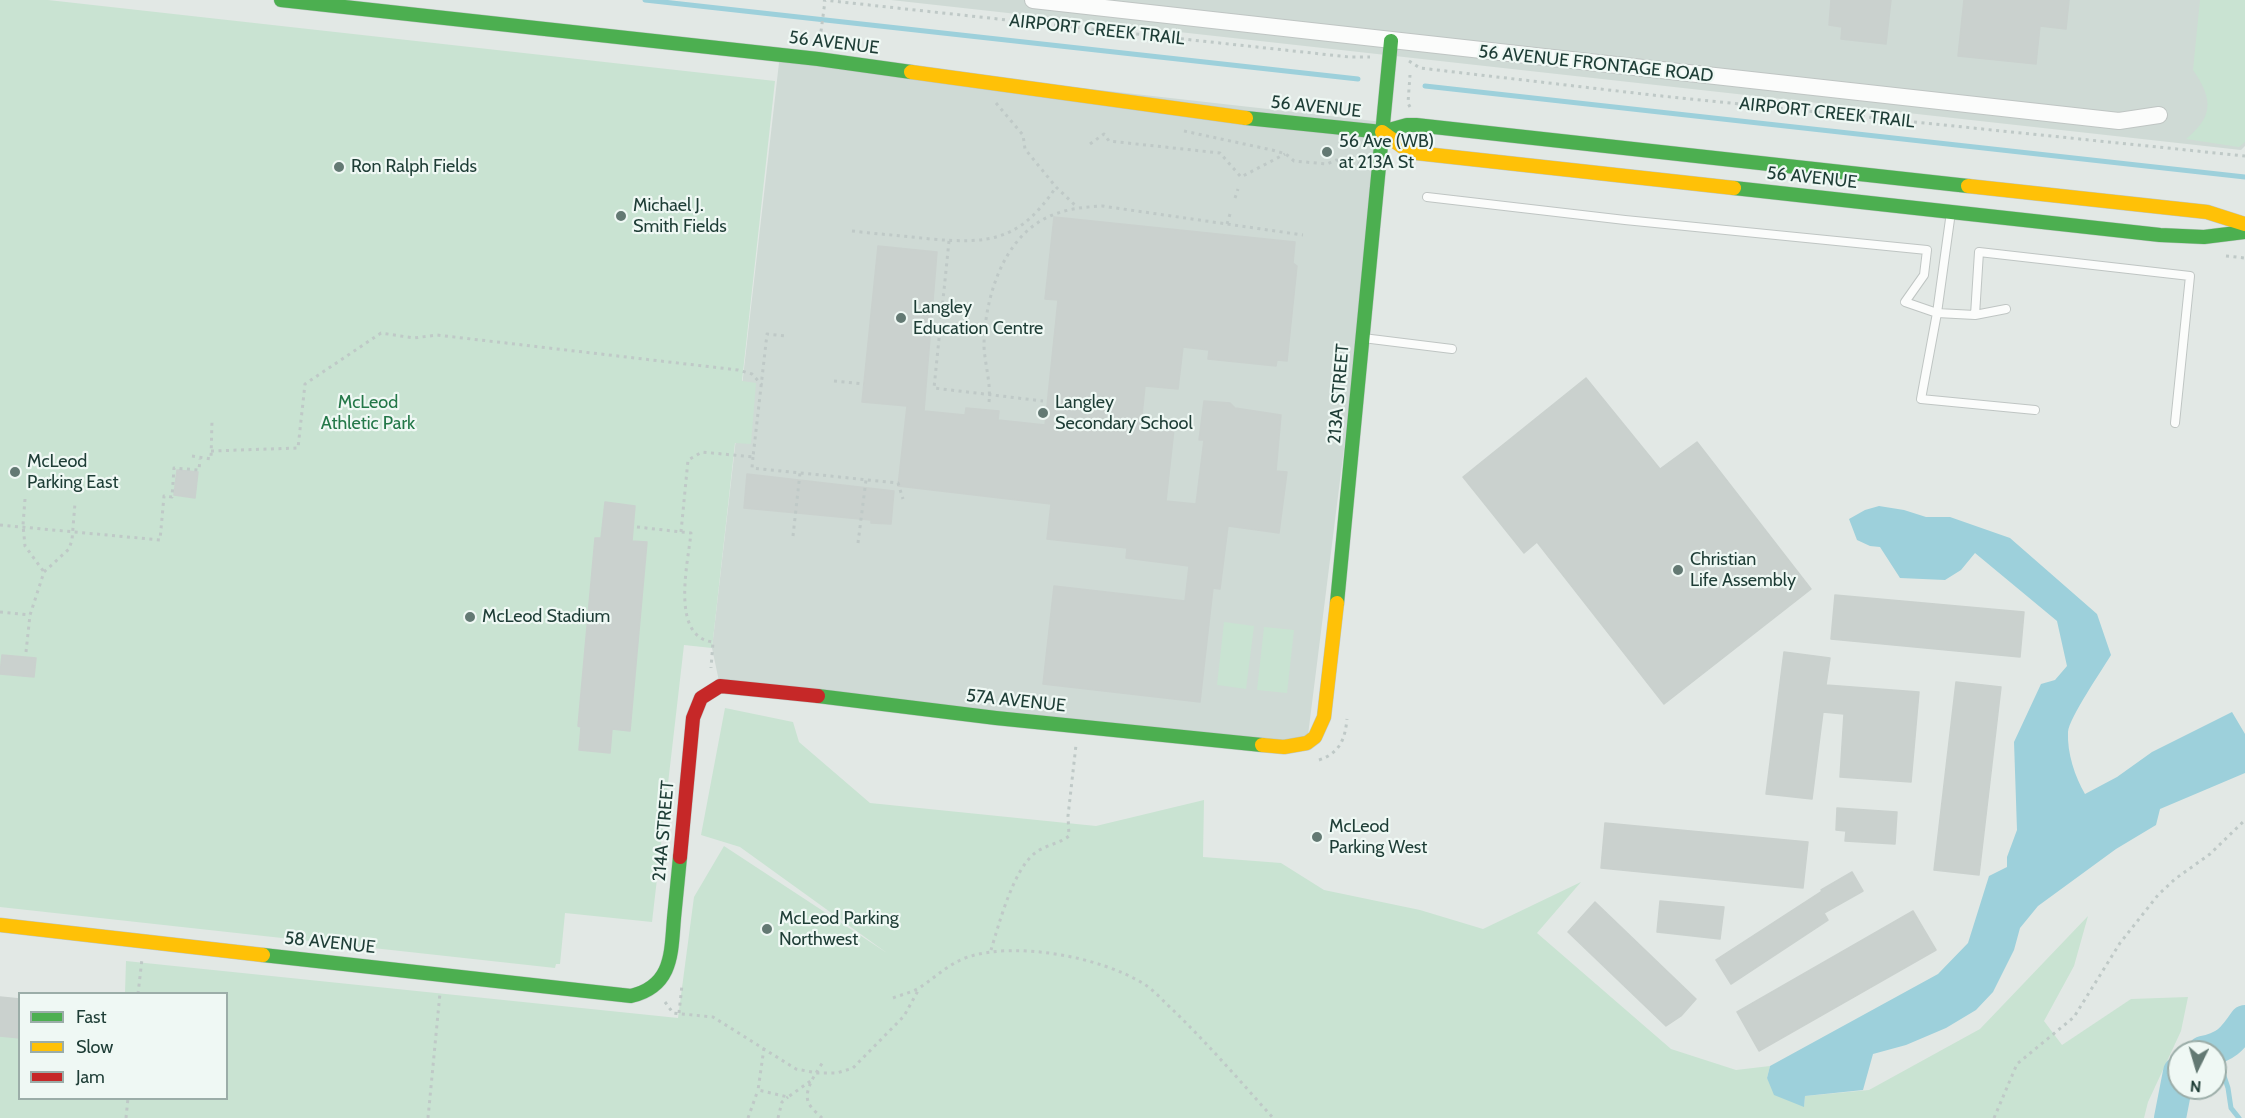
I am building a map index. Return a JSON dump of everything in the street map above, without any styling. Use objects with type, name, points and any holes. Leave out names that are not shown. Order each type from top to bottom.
[{"type":"main road","name":"56 AVENUE","points":[[281,0],[818,59],[1248,118],[1382,132],[1407,125],[1416,125],[2207,212],[2245,224]]},
{"type":"main road","name":"213A STREET","points":[[1307,743],[1315,737],[1324,717],[1339,590],[1391,41]]},
{"type":"main road","name":"56 AVENUE","points":[[1382,132],[1404,148],[1416,153],[2160,235],[2204,237],[2245,232]]},
{"type":"main road","points":[[1951,212],[1969,186]]},
{"type":"main road","name":"57A AVENUE","points":[[720,686],[996,718],[1284,747],[1307,743]]},
{"type":"main road","name":"214A STREET","points":[[654,987],[664,976],[670,961],[695,707],[700,697],[708,690],[720,686]]},
{"type":"main road","name":"58 AVENUE","points":[[0,925],[631,996],[644,993],[654,987]]},
{"type":"street","name":"56 AVENUE FRONTAGE ROAD","points":[[1033,0],[2119,121],[2159,115]]},
{"type":"lane","points":[[1427,197],[1927,250],[1924,274],[1905,302],[1937,314],[1975,315],[2006,309]]},
{"type":"lane","points":[[1951,212],[1937,314],[1921,399],[2035,410]]},
{"type":"lane","points":[[1975,315],[1980,252],[2190,276],[2175,423]]},
{"type":"lane","points":[[1363,338],[1452,349]]},
{"type":"path","points":[[821,35],[824,0]]},
{"type":"path","name":"AIRPORT CREEK TRAIL","points":[[824,0],[1337,56],[1372,57]]},
{"type":"path","name":"AIRPORT CREEK TRAIL","points":[[1408,103],[1411,61],[1420,68],[1652,95],[2245,156]]},
{"type":"path","points":[[995,102],[1023,135],[1025,149],[1056,187],[1077,208]]},
{"type":"path","points":[[1183,131],[1286,154],[1294,161],[1327,164],[1336,160],[1357,164]]},
{"type":"path","points":[[1090,144],[1104,134],[1109,141],[1220,153],[1241,177],[1286,154]]},
{"type":"path","points":[[852,231],[949,241],[997,238],[1017,228],[1038,211],[1056,187]]},
{"type":"path","points":[[1234,198],[1238,189]]},
{"type":"path","points":[[989,402],[984,350],[990,292],[1002,267],[1022,237],[1045,219],[1077,208],[1102,206],[1304,235]]},
{"type":"path","points":[[1038,211],[1045,219]]},
{"type":"path","points":[[1227,224],[1230,214]]},
{"type":"path","points":[[1017,228],[1022,237]]},
{"type":"path","points":[[949,241],[934,388],[1043,401]]},
{"type":"path","points":[[211,451],[298,448],[305,384],[381,333],[414,338],[437,335],[738,370],[752,374],[762,385]]},
{"type":"path","points":[[787,336],[767,334],[752,468],[898,483],[903,499]]},
{"type":"path","points":[[834,381],[864,384]]},
{"type":"path","points":[[192,456],[211,459],[212,420]]},
{"type":"path","points":[[681,532],[688,460],[702,452],[753,457]]},
{"type":"path","points":[[0,525],[160,540],[164,496],[172,497],[174,468],[199,470],[201,459]]},
{"type":"path","points":[[793,536],[800,473]]},
{"type":"path","points":[[858,543],[866,480]]},
{"type":"path","points":[[25,499],[23,527],[25,546],[44,572]]},
{"type":"path","points":[[26,652],[30,615],[44,572],[69,549],[75,503]]},
{"type":"path","points":[[637,527],[691,533],[684,606],[693,633],[704,641],[713,642],[711,673]]},
{"type":"path","points":[[0,612],[30,615]]},
{"type":"path","points":[[1312,762],[1325,758],[1339,749],[1345,736],[1347,718]]},
{"type":"path","points":[[991,951],[1002,912],[1024,866],[1036,853],[1069,836],[1068,816],[1076,747]]},
{"type":"path","points":[[1994,1118],[2017,1064],[2074,1017],[2120,943],[2158,895],[2175,879],[2210,854],[2245,820]]},
{"type":"path","points":[[138,992],[144,940]]},
{"type":"path","points":[[893,998],[920,988],[956,961],[991,951],[1049,953],[1094,963],[1125,974],[1146,985],[1185,1022],[1273,1118]]},
{"type":"path","points":[[428,1118],[442,973]]},
{"type":"path","points":[[679,1013],[682,980]]},
{"type":"path","points":[[654,987],[673,1013],[713,1017],[796,1069],[817,1073],[837,1073],[853,1068],[904,1016],[920,988]]},
{"type":"path","points":[[748,1118],[758,1090],[764,1048]]},
{"type":"path","points":[[778,1118],[782,1102],[812,1080],[825,1060]]},
{"type":"path","points":[[812,1080],[808,1098],[810,1105],[822,1118]]},
{"type":"path","points":[[758,1090],[788,1097]]},
{"type":"path","points":[[126,1118],[128,1100]]},
{"type":"shaded area","points":[[891,0],[2245,0],[2245,146],[2241,150]]},
{"type":"shaded area","name":"Langley Secondary School","points":[[780,54],[1383,122],[1378,178],[1307,743],[720,686],[712,648]]},
{"type":"green space","name":"McLeod Athletic Park","points":[[0,0],[48,0],[775,81],[742,381],[756,383],[751,444],[735,443],[712,648],[684,645],[652,922],[565,913],[560,964],[556,964],[555,968],[0,907]]},
{"type":"green space","points":[[2200,0],[2245,0],[2245,142],[2239,147],[2186,139],[2202,123],[2208,107],[2200,80],[2193,70]]},
{"type":"green space","points":[[1224,622],[1254,626],[1246,689],[1217,685]]},
{"type":"green space","points":[[1264,627],[1294,630],[1287,693],[1257,690]]},
{"type":"green space","points":[[725,708],[793,722],[799,742],[870,803],[1096,826],[1204,800],[1203,857],[1281,863],[1324,890],[1420,910],[1483,929],[1581,882],[1537,933],[1671,1049],[1736,1070],[1770,1066],[1767,1078],[1804,1106],[1805,1096],[1869,1090],[1980,1029],[2088,916],[2074,966],[2044,1021],[2062,1045],[2131,999],[2188,997],[2177,1040],[2167,1040],[2167,1061],[2148,1102],[2144,1118],[0,1118],[0,1015],[18,1017],[18,1100],[228,1100],[228,992],[125,992],[126,961],[678,1018],[694,897],[724,846],[887,953],[740,847],[701,835]]},
{"type":"water","points":[[1879,506],[1904,510],[1926,517],[1950,517],[2010,538],[2097,614],[2111,655],[2080,705],[2068,732],[2072,764],[2085,794],[2117,777],[2152,752],[2232,712],[2245,734],[2245,773],[2160,809],[2156,825],[2116,849],[2038,906],[2020,928],[2014,950],[1993,992],[1976,1010],[1946,1028],[1906,1045],[1873,1054],[1863,1090],[1805,1096],[1804,1107],[1774,1095],[1767,1078],[1770,1066],[1938,974],[1968,943],[1989,876],[2007,867],[2007,857],[2017,830],[2014,742],[2041,684],[2055,680],[2067,666],[2057,621],[1975,553],[1961,570],[1945,580],[1900,578],[1880,547],[1870,546],[1857,540],[1849,519],[1865,510]]},
{"type":"building","points":[[1831,0],[1891,0],[1886,44],[1841,39],[1842,27],[1829,25]]},
{"type":"building","points":[[1964,0],[2069,0],[2066,29],[2040,26],[2036,64],[1958,56]]},
{"type":"building","points":[[1054,217],[1295,242],[1293,263],[1297,266],[1287,361],[1277,360],[1276,366],[1208,359],[1209,350],[1183,347],[1178,389],[1145,386],[1141,425],[1174,429],[1166,501],[1196,504],[1204,440],[1199,440],[1204,401],[1230,403],[1235,408],[1281,415],[1276,471],[1287,472],[1279,533],[1228,526],[1220,589],[1213,588],[1200,702],[1043,684],[1054,586],[1185,601],[1189,566],[1126,558],[1127,548],[1047,539],[1051,504],[898,486],[907,406],[862,402],[878,246],[937,252],[924,411],[965,415],[966,408],[999,411],[998,420],[1045,425],[1058,300],[1045,299]]},
{"type":"building","name":"Christian Life Assembly","points":[[1586,378],[1660,469],[1697,442],[1811,589],[1664,704],[1537,542],[1524,553],[1463,477]]},
{"type":"building","points":[[177,470],[198,472],[195,498],[174,495]]},
{"type":"building","points":[[747,474],[894,491],[891,524],[871,523],[871,520],[744,508]]},
{"type":"building","points":[[605,502],[635,506],[632,541],[647,542],[630,731],[612,729],[610,753],[579,750],[581,727],[578,726],[595,538],[601,538]]},
{"type":"building","points":[[1835,595],[2024,612],[2020,657],[1831,639]]},
{"type":"building","points":[[1784,652],[1830,658],[1826,685],[1919,692],[1911,782],[1840,777],[1844,714],[1823,712],[1812,799],[1766,794]]},
{"type":"building","points":[[2,655],[36,658],[34,677],[0,674]]},
{"type":"building","points":[[1956,682],[2001,687],[1979,875],[1934,870]]},
{"type":"building","points":[[1837,808],[1897,812],[1895,844],[1845,841],[1846,831],[1836,830]]},
{"type":"building","points":[[1605,823],[1808,842],[1803,888],[1601,868]]},
{"type":"building","points":[[1852,872],[1863,891],[1824,913],[1828,920],[1731,984],[1716,960]]},
{"type":"building","points":[[1660,901],[1724,907],[1720,939],[1657,932]]},
{"type":"building","points":[[1595,902],[1696,999],[1681,1016],[1666,1026],[1568,932]]},
{"type":"building","points":[[1913,911],[1936,950],[1759,1051],[1737,1012]]},
{"type":"building","points":[[0,997],[18,999],[18,1038],[0,1036]]},
{"type":"waterway","points":[[645,0],[1358,79]]},
{"type":"waterway","points":[[1425,86],[2245,177]]},
{"type":"waterway","points":[[2227,1043],[2245,1021]]},
{"type":"waterway","points":[[2227,1085],[2231,1108],[2239,1118]]},
{"type":"waterway","points":[[2170,1118],[2174,1100]]},
{"type":"traffic: fast","points":[[281,0],[818,59],[911,72]]},
{"type":"traffic: fast","points":[[1337,603],[1391,41]]},
{"type":"traffic: fast","points":[[1246,118],[1382,132],[1407,125],[1416,125],[1968,186]]},
{"type":"traffic: fast","points":[[1734,188],[2160,235],[2204,237],[2245,232]]},
{"type":"traffic: fast","points":[[818,696],[996,718],[1262,745]]},
{"type":"traffic: fast","points":[[263,955],[631,996],[655,985],[667,966],[672,944],[680,857]]},
{"type":"traffic: slow","points":[[911,72],[1246,118]]},
{"type":"traffic: slow","points":[[1382,132],[1404,148],[1416,153],[1734,188]]},
{"type":"traffic: slow","points":[[1968,186],[2207,212],[2245,224]]},
{"type":"traffic: slow","points":[[1262,745],[1284,747],[1307,743],[1315,737],[1324,717],[1337,603]]},
{"type":"traffic: slow","points":[[0,925],[263,955]]},
{"type":"traffic: jam","points":[[680,857],[693,718],[701,698],[720,686],[818,696]]},
{"type":"place","name":"56 Ave (WB) at 213A St","points":[[1327,152]]},
{"type":"place","name":"Ron Ralph Fields","points":[[339,167]]},
{"type":"place","name":"Michael J. Smith Fields","points":[[621,216]]},
{"type":"place","name":"Langley Education Centre","points":[[901,318]]},
{"type":"place","name":"Langley Secondary School","points":[[1043,413]]},
{"type":"place","name":"McLeod Parking East","points":[[15,472]]},
{"type":"place","name":"Christian Life Assembly","points":[[1678,570]]},
{"type":"place","name":"McLeod Stadium","points":[[470,617]]},
{"type":"place","name":"McLeod Parking West","points":[[1317,837]]},
{"type":"place","name":"McLeod Parking Northwest","points":[[767,929]]}]
